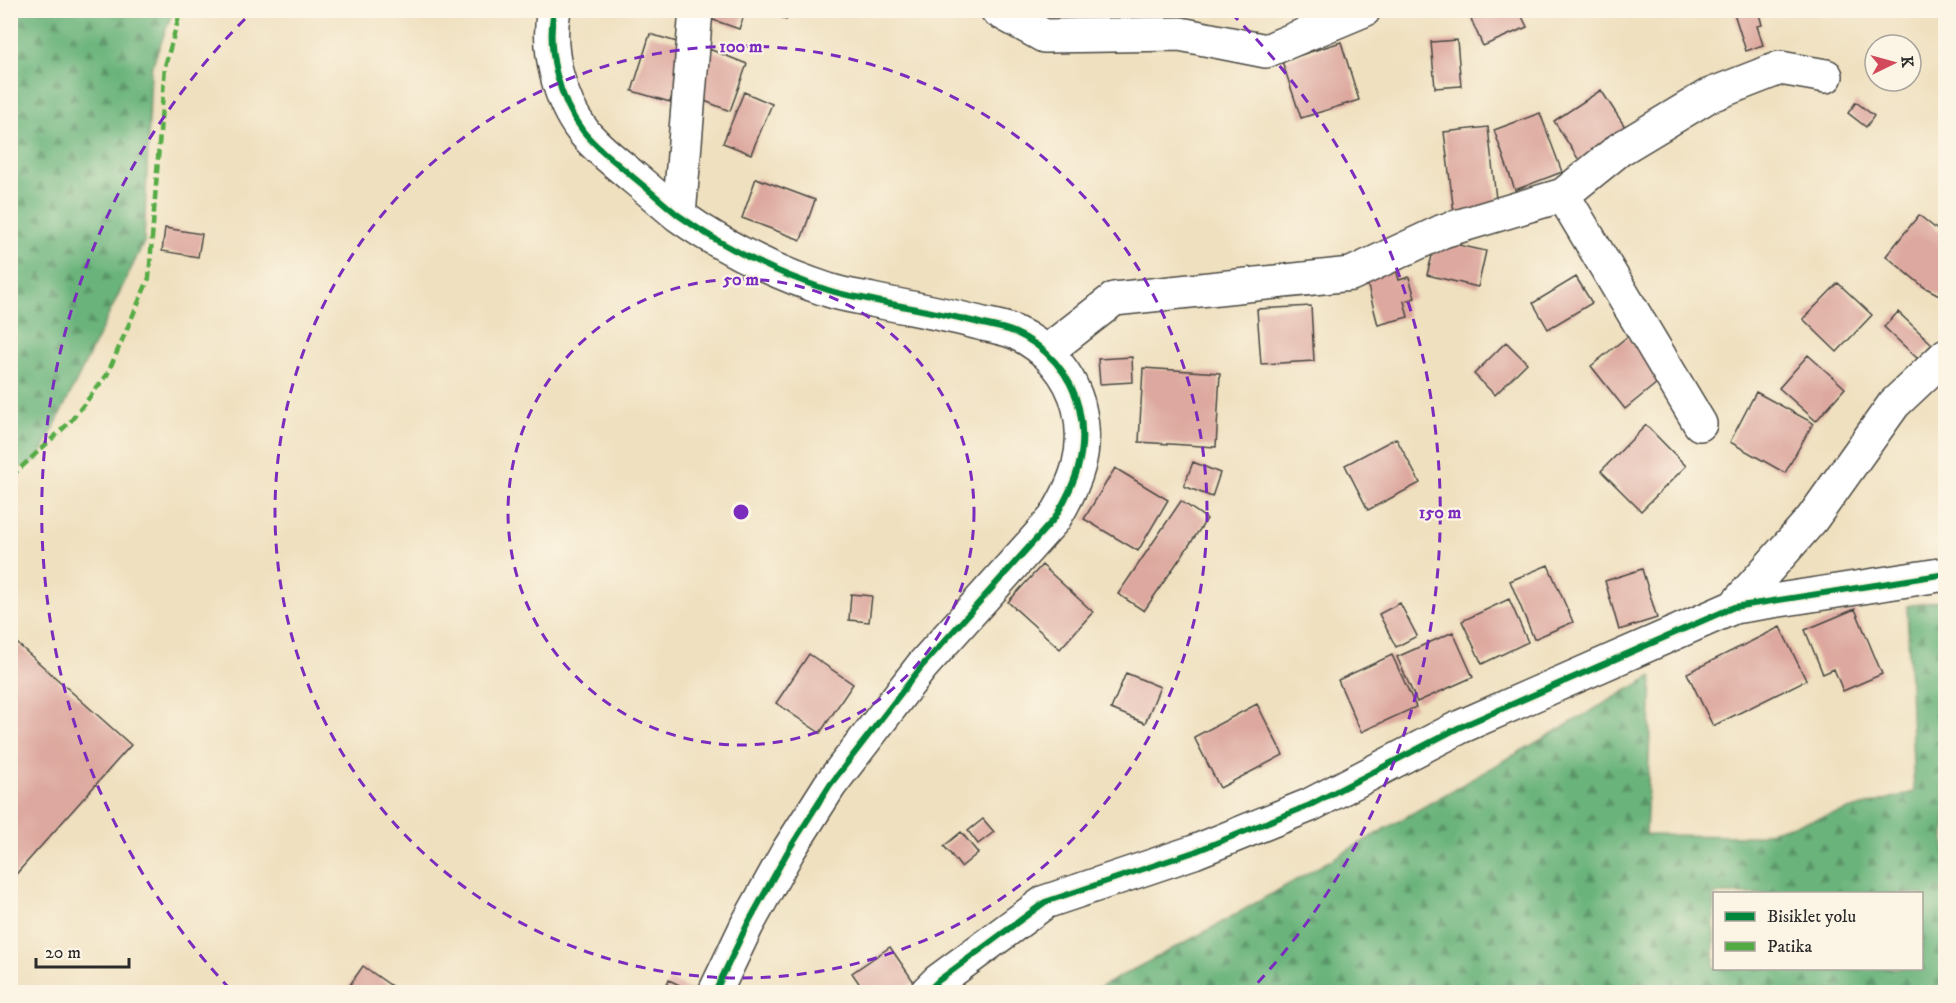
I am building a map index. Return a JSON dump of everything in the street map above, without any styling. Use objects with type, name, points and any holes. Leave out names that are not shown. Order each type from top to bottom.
[{"type":"street","points":[[554,10],[551,26],[555,63],[565,100],[582,130],[601,150],[679,215],[734,249],[778,271],[830,291],[970,320],[1014,332],[1046,352],[1064,372],[1077,398],[1083,427],[1080,463],[1070,493],[1054,519],[922,666],[830,785],[788,851],[747,925],[715,993]]},
{"type":"street","points":[[679,215],[696,10]]},
{"type":"street","points":[[997,10],[1044,36],[1180,34],[1266,51],[1364,10]]},
{"type":"street","points":[[1046,352],[1114,299],[1351,274],[1443,231],[1563,195],[1620,149],[1708,96],[1780,68],[1826,76]]},
{"type":"street","points":[[1563,195],[1700,424]]},
{"type":"street","points":[[1734,607],[1812,519],[1894,404],[1946,355]]},
{"type":"street","points":[[927,993],[938,981],[1045,902],[1194,852],[1310,805],[1458,728],[1734,607],[1946,574]]},
{"type":"green space","points":[[11,10],[173,11],[151,69],[144,242],[38,460],[11,471]]},
{"type":"green space","points":[[1945,600],[1945,992],[1091,992],[1212,928],[1652,676],[1646,835],[1754,836],[1914,792],[1907,606]]},
{"type":"building","points":[[704,10],[746,10],[739,29],[702,16]]},
{"type":"building","points":[[769,10],[792,10],[786,20]]},
{"type":"building","points":[[1467,10],[1519,10],[1527,27],[1483,46]]},
{"type":"building","points":[[1733,10],[1758,10],[1762,25],[1757,26],[1763,45],[1746,51]]},
{"type":"building","points":[[650,34],[687,45],[670,102],[632,91]]},
{"type":"building","points":[[1457,40],[1461,86],[1435,88],[1431,42]]},
{"type":"building","points":[[1341,42],[1359,100],[1301,118],[1282,61]]},
{"type":"building","points":[[709,49],[747,64],[730,111],[692,96]]},
{"type":"building","points":[[1601,90],[1629,133],[1582,165],[1554,121]]},
{"type":"building","points":[[744,92],[772,104],[751,154],[723,143]]},
{"type":"building","points":[[1856,102],[1874,116],[1866,127],[1848,113]]},
{"type":"building","points":[[1540,113],[1562,172],[1515,190],[1494,130]]},
{"type":"building","points":[[1488,127],[1497,208],[1454,213],[1444,132]]},
{"type":"building","points":[[756,178],[815,200],[801,240],[742,218]]},
{"type":"building","points":[[1919,215],[1946,237],[1946,293],[1943,297],[1924,287],[1886,256]]},
{"type":"building","points":[[165,228],[202,234],[198,257],[162,251]]},
{"type":"building","points":[[1436,240],[1486,251],[1478,287],[1427,275]]},
{"type":"building","points":[[1394,263],[1399,280],[1409,277],[1415,298],[1404,301],[1408,317],[1378,325],[1364,271]]},
{"type":"building","points":[[1576,277],[1592,303],[1548,329],[1533,303]]},
{"type":"building","points":[[1838,283],[1872,315],[1837,352],[1803,319]]},
{"type":"building","points":[[1311,306],[1314,361],[1261,364],[1257,309]]},
{"type":"building","points":[[1898,312],[1932,344],[1918,359],[1884,327]]},
{"type":"building","points":[[1628,336],[1662,379],[1625,409],[1591,366]]},
{"type":"building","points":[[1506,342],[1527,363],[1495,395],[1474,374]]},
{"type":"building","points":[[1808,355],[1845,388],[1816,421],[1779,388]]},
{"type":"building","points":[[1132,357],[1133,382],[1100,384],[1098,359]]},
{"type":"building","points":[[1143,368],[1220,373],[1216,447],[1139,442]]},
{"type":"building","points":[[1756,392],[1813,423],[1785,473],[1730,442]]},
{"type":"building","points":[[1646,425],[1686,466],[1641,511],[1601,471]]},
{"type":"building","points":[[1396,438],[1420,483],[1368,510],[1345,465]]},
{"type":"building","points":[[1193,462],[1220,473],[1212,497],[1184,486]]},
{"type":"building","points":[[1115,468],[1168,500],[1138,551],[1084,519]]},
{"type":"building","points":[[1181,501],[1207,519],[1144,611],[1118,594]]},
{"type":"building","points":[[1042,565],[1093,612],[1060,649],[1008,602]]},
{"type":"building","points":[[1548,565],[1573,622],[1534,639],[1510,581]]},
{"type":"building","points":[[1642,569],[1657,618],[1619,630],[1605,581]]},
{"type":"building","points":[[851,594],[872,596],[869,622],[849,620]]},
{"type":"building","points":[[1509,599],[1528,642],[1482,664],[1462,621]]},
{"type":"building","points":[[1400,603],[1417,636],[1396,647],[1379,614]]},
{"type":"building","points":[[1855,609],[1882,674],[1843,691],[1834,669],[1823,674],[1805,630]]},
{"type":"building","points":[[1780,627],[1806,680],[1713,726],[1687,673]]},
{"type":"building","points":[[1453,632],[1473,677],[1417,702],[1397,657]]},
{"type":"building","points":[[10,637],[131,745],[10,881]]},
{"type":"building","points":[[809,654],[853,684],[820,733],[776,703]]},
{"type":"building","points":[[1392,655],[1416,707],[1361,732],[1338,680]]},
{"type":"building","points":[[1126,673],[1160,687],[1145,723],[1111,709]]},
{"type":"building","points":[[1257,704],[1283,755],[1220,788],[1194,737]]},
{"type":"building","points":[[983,819],[994,832],[978,844],[968,831]]},
{"type":"building","points":[[961,832],[978,853],[961,867],[944,846]]},
{"type":"building","points":[[890,947],[914,982],[899,992],[865,992],[852,973]]},
{"type":"building","points":[[363,966],[400,992],[345,992]]},
{"type":"building","points":[[669,980],[694,992],[663,992]]},
{"type":"marked path","points":[[10,475],[15,473],[70,422],[107,375],[149,278],[165,66],[181,10]]},
{"type":"cycle path","points":[[554,10],[552,41],[556,74],[575,118],[588,138],[600,150],[678,215],[732,248],[770,267],[833,292],[1002,328],[1026,338],[1056,362],[1070,384],[1082,424],[1079,466],[1069,493],[1054,519],[922,666],[830,785],[788,851],[747,925],[715,992]]},
{"type":"cycle path","points":[[927,992],[938,981],[1045,902],[1194,852],[1310,805],[1458,728],[1734,607],[1946,574]]}]
